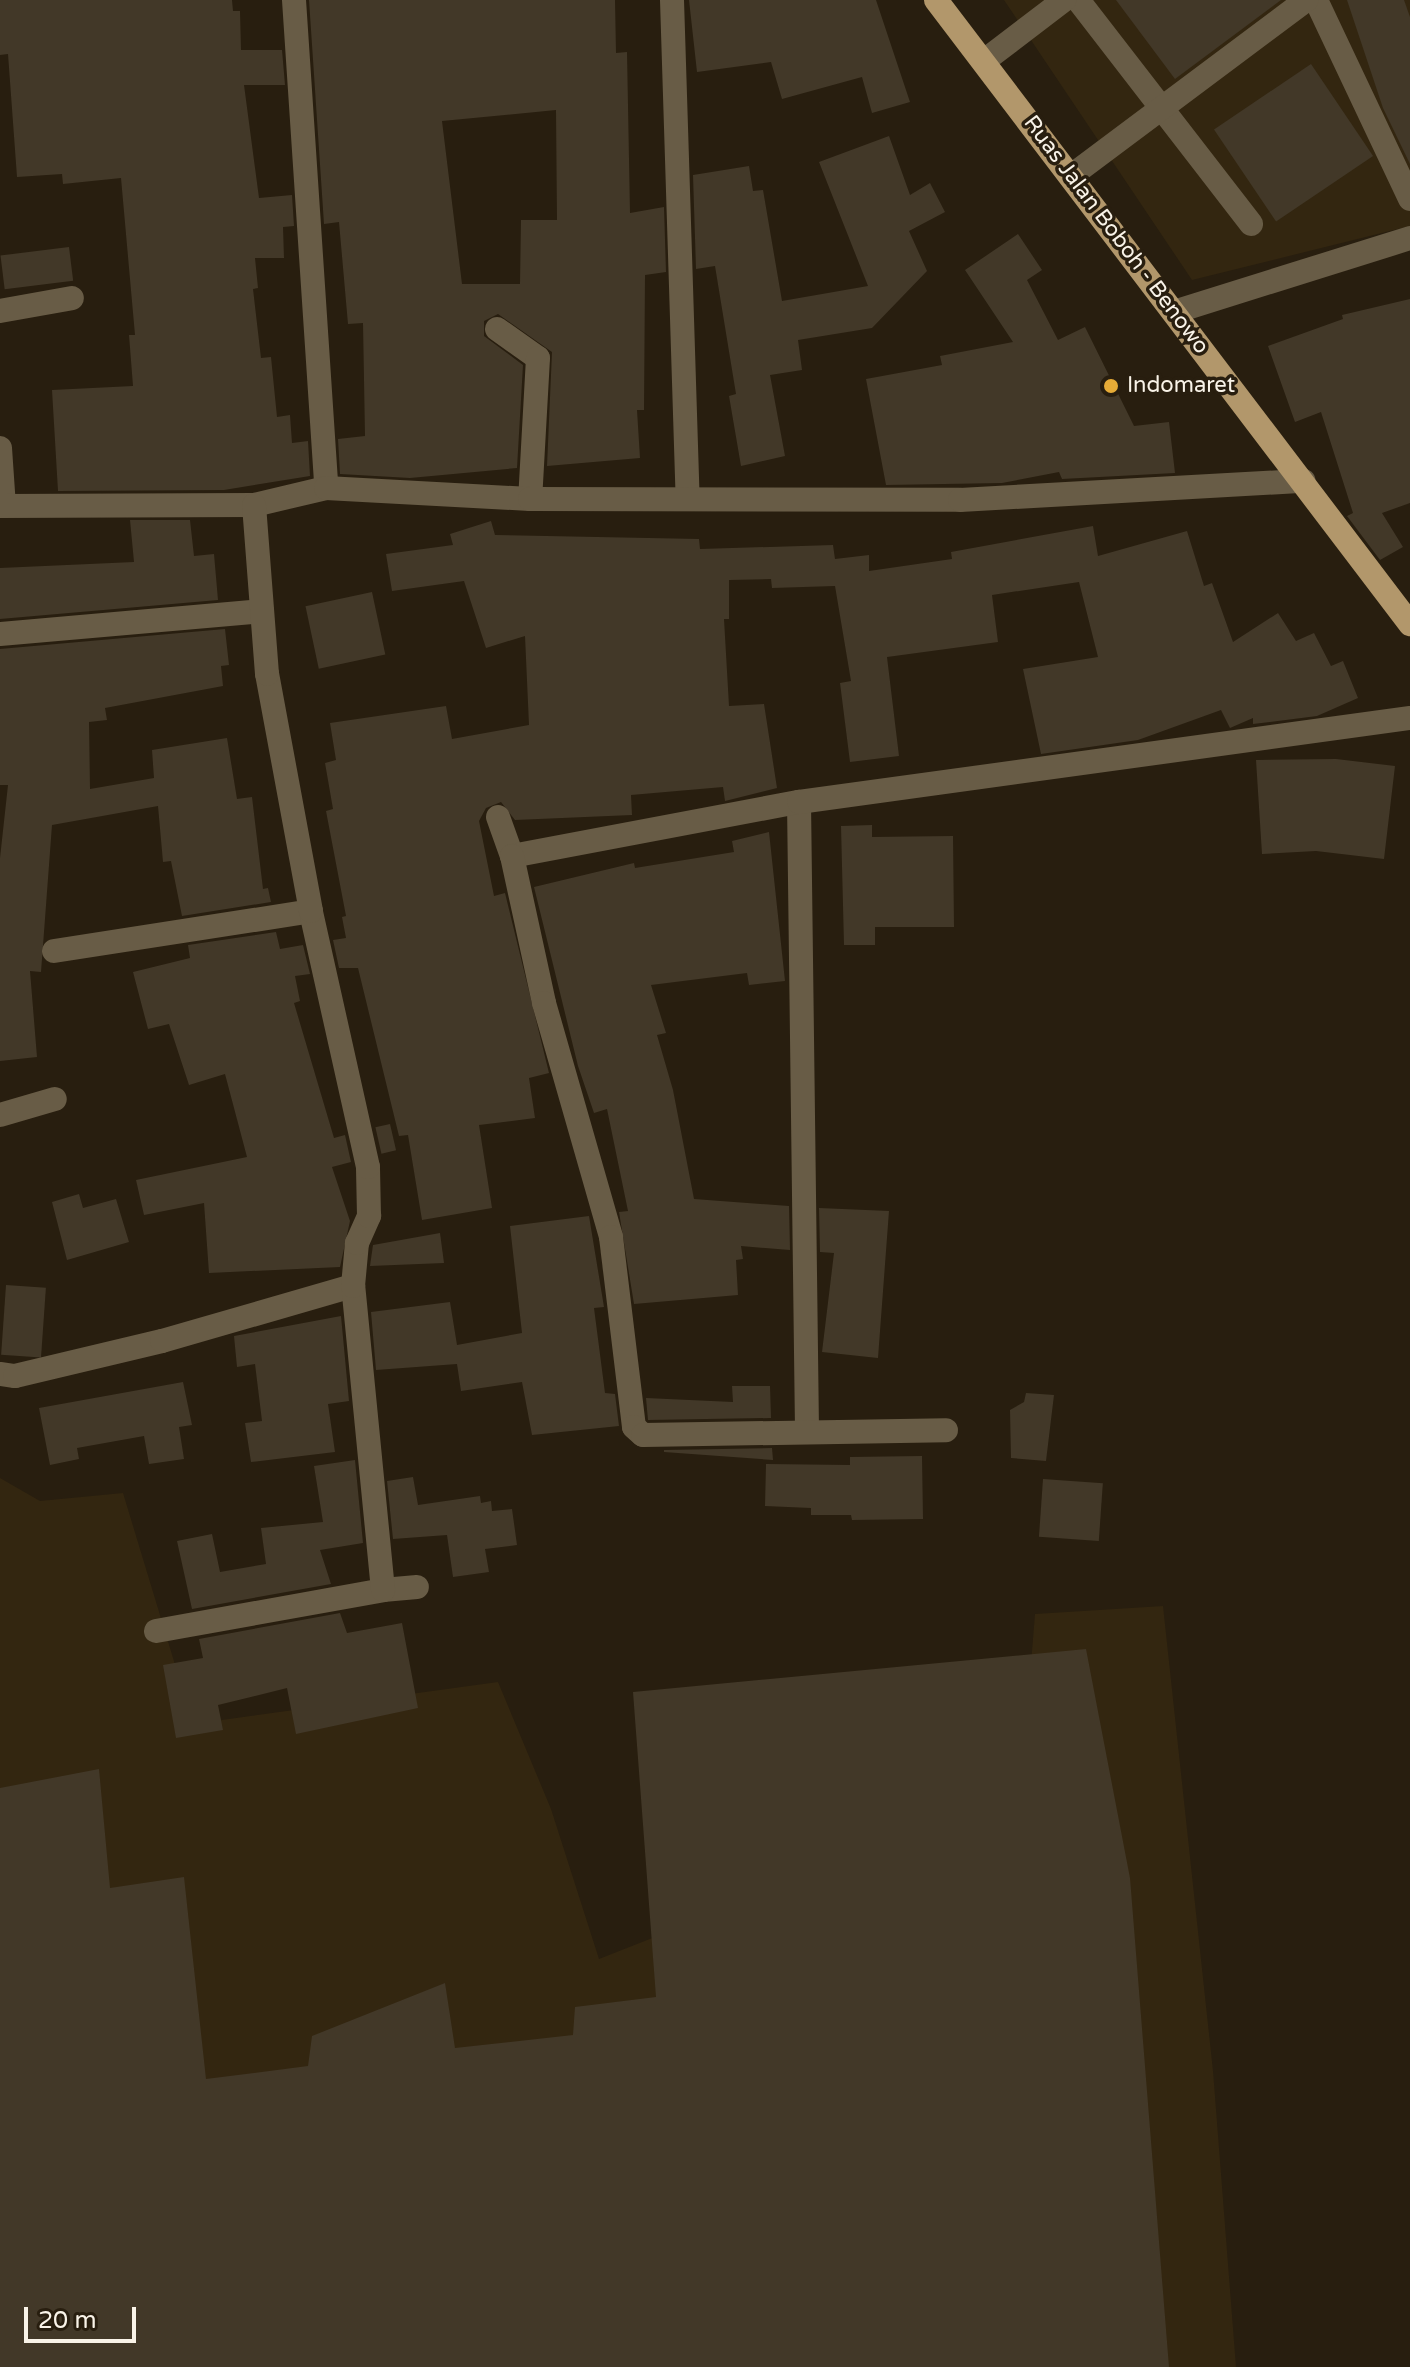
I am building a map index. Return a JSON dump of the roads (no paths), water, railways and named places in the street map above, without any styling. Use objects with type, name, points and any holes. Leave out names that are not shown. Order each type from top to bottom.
[{"type":"main road","name":"Ruas Jalan Boboh - Benowo","points":[[936,0],[1410,624]]},
{"type":"street","points":[[294,0],[326,488]]},
{"type":"street","points":[[672,0],[688,498]]},
{"type":"street","points":[[984,61],[1064,0]]},
{"type":"street","points":[[1078,0],[1251,224]]},
{"type":"street","points":[[1071,176],[1306,0]]},
{"type":"street","points":[[1316,0],[1410,199]]},
{"type":"street","points":[[1174,312],[1410,238]]},
{"type":"street","points":[[0,311],[72,298]]},
{"type":"street","points":[[497,329],[538,358],[530,499]]},
{"type":"street","points":[[0,448],[2,506],[254,505],[326,488],[530,499],[960,500],[1303,481]]},
{"type":"street","points":[[254,505],[267,674],[311,911],[368,1167],[369,1216],[357,1243],[353,1286],[383,1590]]},
{"type":"street","points":[[0,634],[262,611]]},
{"type":"street","points":[[512,856],[799,802],[1410,718]]},
{"type":"street","points":[[799,802],[807,1429]]},
{"type":"street","points":[[498,817],[512,856],[544,1003],[611,1237],[634,1427],[643,1435],[807,1429],[946,1430]]},
{"type":"street","points":[[54,951],[311,911]]},
{"type":"street","points":[[0,1115],[55,1099]]},
{"type":"street","points":[[0,1374],[15,1376],[162,1341],[353,1286]]},
{"type":"street","points":[[156,1631],[383,1590],[417,1587]]},
{"type":"place","name":"Indomaret","points":[[1111,386]]}]
